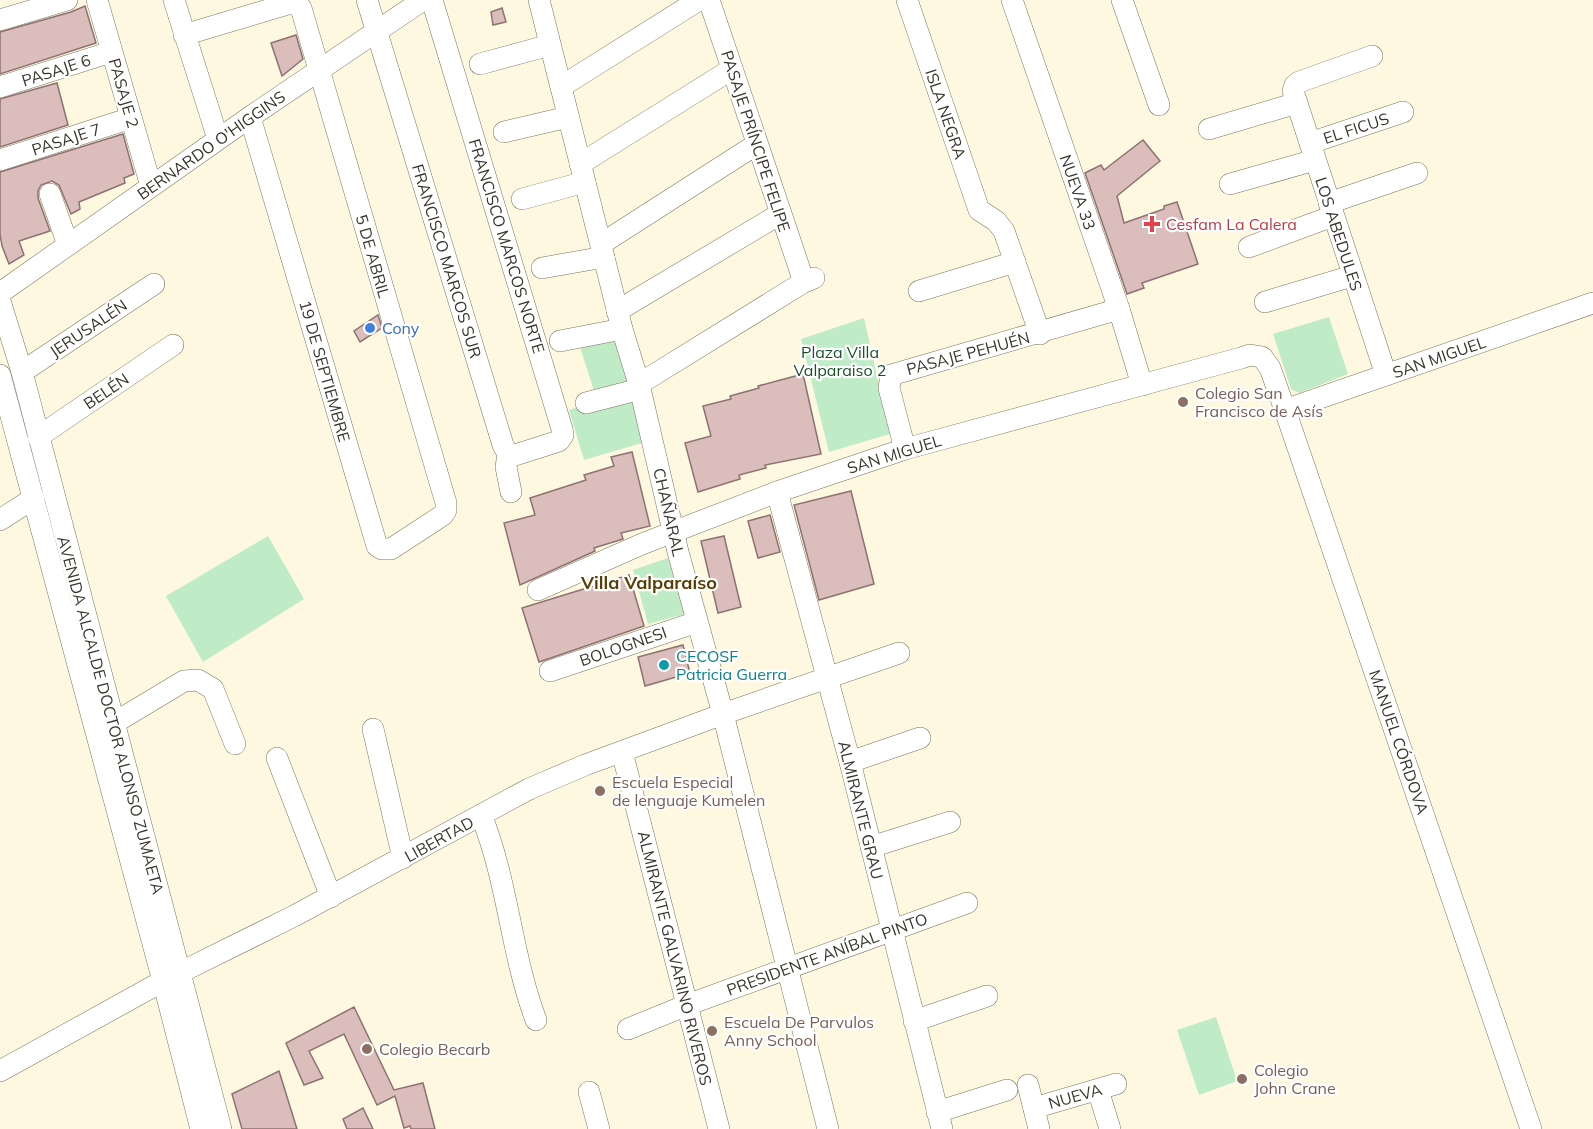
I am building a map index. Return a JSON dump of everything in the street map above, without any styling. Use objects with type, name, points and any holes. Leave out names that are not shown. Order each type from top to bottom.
[{"type":"street","points":[[0,20],[67,0]]},
{"type":"street","name":"PASAJE 2","points":[[97,0],[151,186]]},
{"type":"street","points":[[174,0],[218,139]]},
{"type":"street","name":"FRANCISCO MARCOS SUR","points":[[367,0],[503,446],[508,454],[506,467],[512,492]]},
{"type":"street","name":"BERNARDO O'HIGGINS","points":[[0,293],[218,139],[423,0]]},
{"type":"street","name":"FRANCISCO MARCOS NORTE","points":[[432,0],[562,429],[563,435],[560,441],[515,455],[508,454]]},
{"type":"street","name":"CHAÑARAL","points":[[539,0],[620,320],[640,387],[697,622],[723,714],[828,1129]]},
{"type":"street","points":[[562,86],[699,0]]},
{"type":"street","name":"PASAJE PRÍNCIPE FELIPE","points":[[640,387],[809,280],[780,214],[709,0]]},
{"type":"street","name":"ISLA NEGRA","points":[[907,0],[979,210],[996,221],[1004,231],[1040,334]]},
{"type":"street","name":"NUEVA 33","points":[[1012,0],[1119,309],[1142,385]]},
{"type":"street","points":[[1122,0],[1159,105]]},
{"type":"street","name":"5 DE ABRIL","points":[[184,35],[288,4],[301,8],[446,503],[446,510]]},
{"type":"street","points":[[480,64],[550,45]]},
{"type":"street","name":"PASAJE 6","points":[[0,87],[111,52]]},
{"type":"street","points":[[1209,129],[1295,97],[1295,86],[1299,82],[1372,57]]},
{"type":"street","points":[[522,199],[582,173],[732,69]]},
{"type":"street","name":"LOS ABEDULES","points":[[1295,97],[1386,375]]},
{"type":"street","name":"EL FICUS","points":[[1230,184],[1312,152],[1403,112]]},
{"type":"street","name":"19 DE SEPTIEMBRE","points":[[250,117],[377,546],[382,549],[391,549],[437,520],[446,510]]},
{"type":"street","points":[[504,132],[568,117]]},
{"type":"street","name":"PASAJE 7","points":[[0,160],[131,118]]},
{"type":"street","points":[[542,268],[602,250],[757,144]]},
{"type":"street","points":[[1249,247],[1331,209],[1418,173]]},
{"type":"street","points":[[50,194],[68,245]]},
{"type":"street","points":[[560,341],[620,320],[780,214]]},
{"type":"street","points":[[919,291],[1016,262]]},
{"type":"street","points":[[1265,302],[1352,276]]},
{"type":"street","name":"JERUSALÉN","points":[[22,372],[154,284]]},
{"type":"street","name":"AVENIDA ALCALDE DOCTOR ALONSO ZUMAETA","points":[[0,301],[22,372],[114,723],[171,977],[201,1129]]},
{"type":"street","name":"SAN MIGUEL","points":[[1285,410],[1593,303]]},
{"type":"street","name":"PASAJE PEHUÉN","points":[[905,449],[889,388],[891,375],[1040,334],[1119,309]]},
{"type":"street","name":"BELÉN","points":[[38,437],[173,345]]},
{"type":"street","name":"SAN MIGUEL","points":[[538,590],[674,531],[777,492],[905,449],[1251,355],[1262,357]]},
{"type":"street","name":"MANUEL CÓRDOVA","points":[[1262,357],[1270,368],[1285,410],[1532,1129]]},
{"type":"street","name":"AVENIDA ALCALDE DOCTOR ALONSO ZUMAETA","points":[[0,375],[171,977],[221,1129]]},
{"type":"street","points":[[586,403],[640,387]]},
{"type":"street","name":"ALMIRANTE GRAU","points":[[777,492],[850,762],[939,1121]]},
{"type":"street","points":[[0,520],[34,498]]},
{"type":"street","name":"BOLOGNESI","points":[[550,671],[697,622]]},
{"type":"street","name":"LIBERTAD","points":[[0,1071],[171,977],[331,897],[529,789],[723,714],[899,653]]},
{"type":"street","points":[[114,723],[184,681],[198,680],[213,689],[235,744]]},
{"type":"street","points":[[373,729],[403,858]]},
{"type":"street","points":[[850,762],[920,738]]},
{"type":"street","name":"ALMIRANTE GALVARINO RIVEROS","points":[[622,752],[719,1129]]},
{"type":"street","points":[[277,758],[331,897]]},
{"type":"street","points":[[481,815],[493,844],[525,986],[536,1020]]},
{"type":"street","points":[[871,847],[950,822]]},
{"type":"street","name":"PRESIDENTE ANÍBAL PINTO","points":[[628,1029],[891,929],[967,903]]},
{"type":"street","points":[[914,1021],[987,996]]},
{"type":"street","points":[[1028,1085],[1039,1129]]},
{"type":"street","name":"NUEVA","points":[[1034,1108],[1107,1087],[1110,1129]]},
{"type":"street","points":[[939,1121],[1007,1090]]},
{"type":"street","points":[[589,1092],[599,1129]]},
{"type":"green space","points":[[1329,317],[1348,374],[1299,393],[1291,389],[1273,334]]},
{"type":"green space","name":"Plaza Villa Valparaiso 2","points":[[864,318],[890,434],[829,452],[801,339]]},
{"type":"green space","points":[[618,334],[645,442],[584,460],[569,410],[597,400],[578,341]]},
{"type":"green space","points":[[268,536],[304,599],[203,662],[166,596]]},
{"type":"green space","points":[[668,558],[685,614],[648,624],[633,570]]},
{"type":"green space","points":[[1216,1017],[1237,1081],[1199,1095],[1177,1030]]},
{"type":"building","points":[[85,6],[96,43],[0,74],[0,32]]},
{"type":"building","points":[[502,8],[506,22],[493,25],[491,12]]},
{"type":"building","points":[[296,35],[303,59],[282,76],[271,43]]},
{"type":"building","points":[[57,83],[68,125],[0,147],[0,99]]},
{"type":"building","points":[[123,134],[134,174],[124,178],[125,183],[79,202],[80,209],[71,214],[59,185],[52,181],[41,185],[38,198],[50,231],[19,241],[24,255],[9,264],[0,234],[0,172]]},
{"type":"building","points":[[1143,140],[1160,161],[1117,196],[1124,223],[1177,202],[1198,264],[1142,283],[1144,288],[1127,294],[1085,173],[1101,165],[1104,170]]},
{"type":"building","name":"Cony","points":[[378,315],[382,328],[360,342],[354,331]]},
{"type":"building","points":[[803,374],[821,454],[765,465],[766,468],[739,475],[740,479],[698,492],[685,443],[711,436],[703,406],[731,399],[730,396],[759,388],[758,386]]},
{"type":"building","points":[[632,452],[650,526],[621,533],[623,539],[594,548],[595,551],[520,585],[504,523],[535,515],[530,498],[586,480],[584,475],[614,466],[611,457]]},
{"type":"building","points":[[851,491],[874,584],[819,600],[794,505]]},
{"type":"building","points":[[770,515],[780,552],[758,558],[748,521]]},
{"type":"building","points":[[724,536],[741,607],[718,613],[701,541]]},
{"type":"building","points":[[629,575],[644,626],[539,662],[522,608]]},
{"type":"building","name":"CECOSF Patricia Guerra","points":[[683,645],[690,673],[645,686],[638,657]]},
{"type":"building","points":[[354,1007],[394,1090],[423,1083],[435,1129],[411,1129],[410,1126],[404,1128],[395,1096],[377,1105],[344,1034],[309,1051],[323,1078],[304,1085],[286,1043]]},
{"type":"building","points":[[279,1071],[297,1129],[242,1129],[232,1094]]},
{"type":"building","points":[[363,1108],[373,1129],[347,1129],[343,1119]]},
{"type":"place","name":"Cesfam La Calera","points":[[1152,224]]},
{"type":"place","name":"Cony","points":[[370,328]]},
{"type":"place","name":"Colegio San Francisco de Asís","points":[[1183,402]]},
{"type":"place","name":"CECOSF Patricia Guerra","points":[[664,665]]},
{"type":"place","name":"Escuela Especial de lenguaje Kumelen","points":[[600,791]]},
{"type":"place","name":"Escuela De Parvulos Anny School","points":[[712,1031]]},
{"type":"place","name":"Colegio Becarb","points":[[367,1049]]},
{"type":"place","name":"Colegio John Crane","points":[[1242,1079]]},
{"type":"district","name":"Villa Valparaíso","points":[[649,582]]}]
